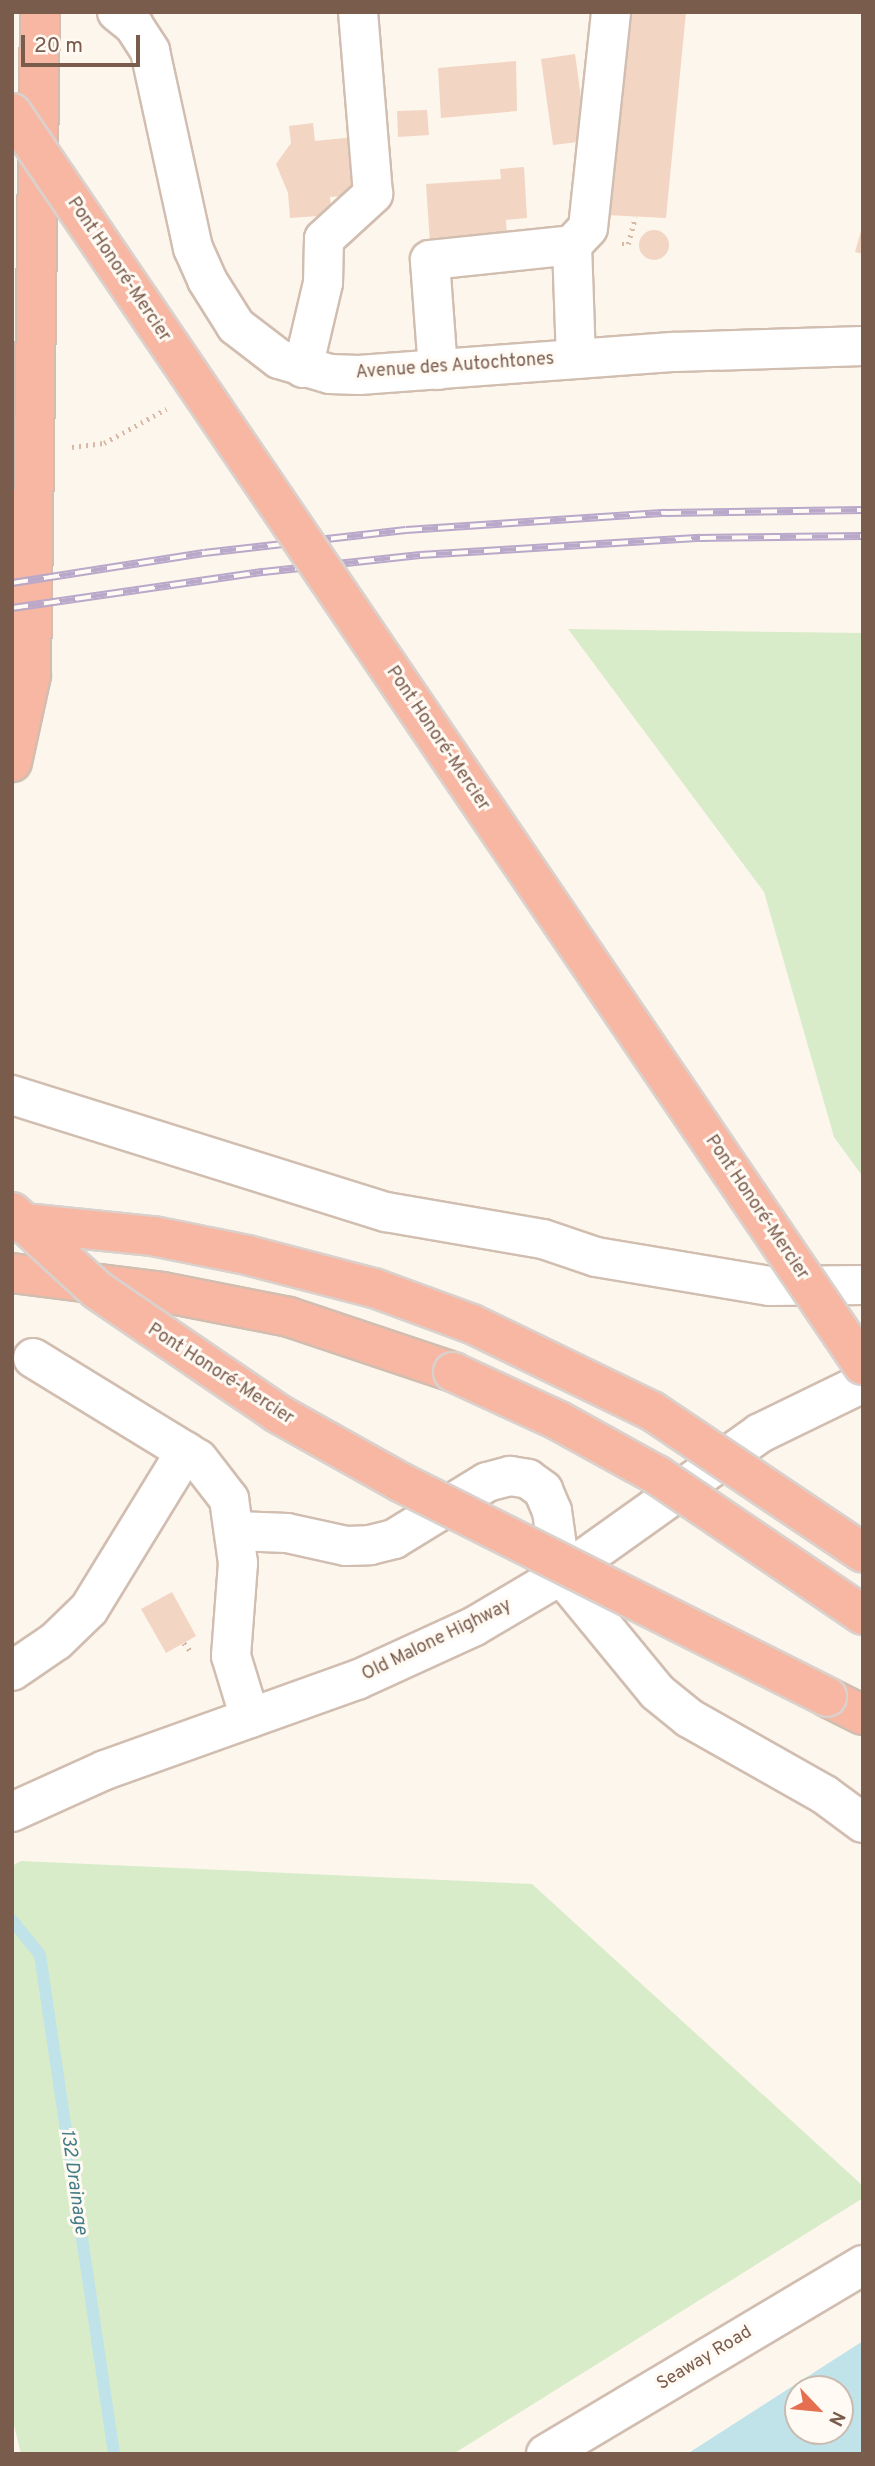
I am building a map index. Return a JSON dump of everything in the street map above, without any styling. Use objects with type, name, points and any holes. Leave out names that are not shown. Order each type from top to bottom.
[{"type":"highway","points":[[12,762],[31,675],[40,12]]},
{"type":"highway","name":"Pont Honoré-Mercier","points":[[12,113],[863,1365]]},
{"type":"highway","name":"Pont Honoré-Mercier","points":[[12,1212],[97,1290],[277,1413],[400,1482],[863,1715]]},
{"type":"highway","points":[[12,1222],[153,1236],[236,1253],[374,1288],[472,1324],[652,1411],[863,1553]]},
{"type":"highway","points":[[12,1273],[149,1290],[289,1317],[453,1372],[559,1421],[657,1475],[863,1615]]},
{"type":"street","name":"Avenue des Autochtones","points":[[117,12],[134,26],[150,51],[193,248],[207,280],[236,326],[256,345],[303,368],[359,375],[576,359],[863,346]]},
{"type":"street","points":[[303,368],[323,283],[324,239],[373,194],[358,12]]},
{"type":"street","points":[[438,370],[430,260],[572,245],[588,228],[611,12]]},
{"type":"street","points":[[572,245],[576,359]]},
{"type":"street","points":[[12,1095],[386,1212],[543,1239],[596,1257],[770,1286],[863,1285]]},
{"type":"street","points":[[33,1358],[186,1451],[212,1474],[229,1499],[236,1531],[231,1656],[250,1718]]},
{"type":"street","name":"Old Malone Highway","points":[[12,1812],[105,1770],[357,1680],[473,1628],[561,1575],[760,1433],[863,1383]]},
{"type":"street","points":[[12,1671],[56,1641],[89,1609],[186,1451]]},
{"type":"street","points":[[236,1531],[287,1532],[346,1546],[370,1545],[394,1539],[487,1482],[510,1476],[528,1479],[543,1490],[552,1511],[561,1575],[657,1692],[688,1718],[825,1795],[863,1823]]},
{"type":"street","name":"Seaway Road","points":[[546,2454],[863,2265]]},
{"type":"path","points":[[59,449],[104,443],[177,404]]},
{"type":"green space","points":[[568,629],[863,633],[863,1177],[834,1137],[764,892]]},
{"type":"green space","points":[[21,1861],[532,1884],[863,2186],[863,2198],[453,2454],[21,2454],[12,2417],[12,1866]]},
{"type":"water","points":[[863,2341],[863,2454],[687,2454],[784,2392],[784,2445],[854,2445],[854,2375],[810,2375]]},
{"type":"building","points":[[625,12],[686,12],[666,218],[606,215]]},
{"type":"building","points":[[575,54],[587,141],[553,145],[541,59]]},
{"type":"building","points":[[516,61],[517,111],[441,118],[438,68]]},
{"type":"building","points":[[427,110],[429,135],[398,137],[397,111]]},
{"type":"building","points":[[313,123],[315,141],[354,137],[360,195],[330,197],[332,215],[290,218],[288,193],[276,164],[291,143],[289,126]]},
{"type":"building","points":[[524,167],[527,218],[506,220],[507,237],[430,243],[426,184],[501,179],[500,169]]},
{"type":"building","points":[[863,224],[863,254],[855,252]]},
{"type":"building","points":[[654,230],[665,234],[669,245],[665,256],[654,260],[643,256],[639,245],[643,234]]},
{"type":"building","points":[[172,1592],[196,1636],[166,1653],[141,1609]]},
{"type":"waterway","name":"132 Drainage","points":[[12,1920],[40,1955],[114,2454]]},
{"type":"railway","points":[[12,583],[204,553],[406,530],[665,513],[863,510]]},
{"type":"railway","points":[[12,608],[263,572],[420,555],[700,538],[863,536]]}]
